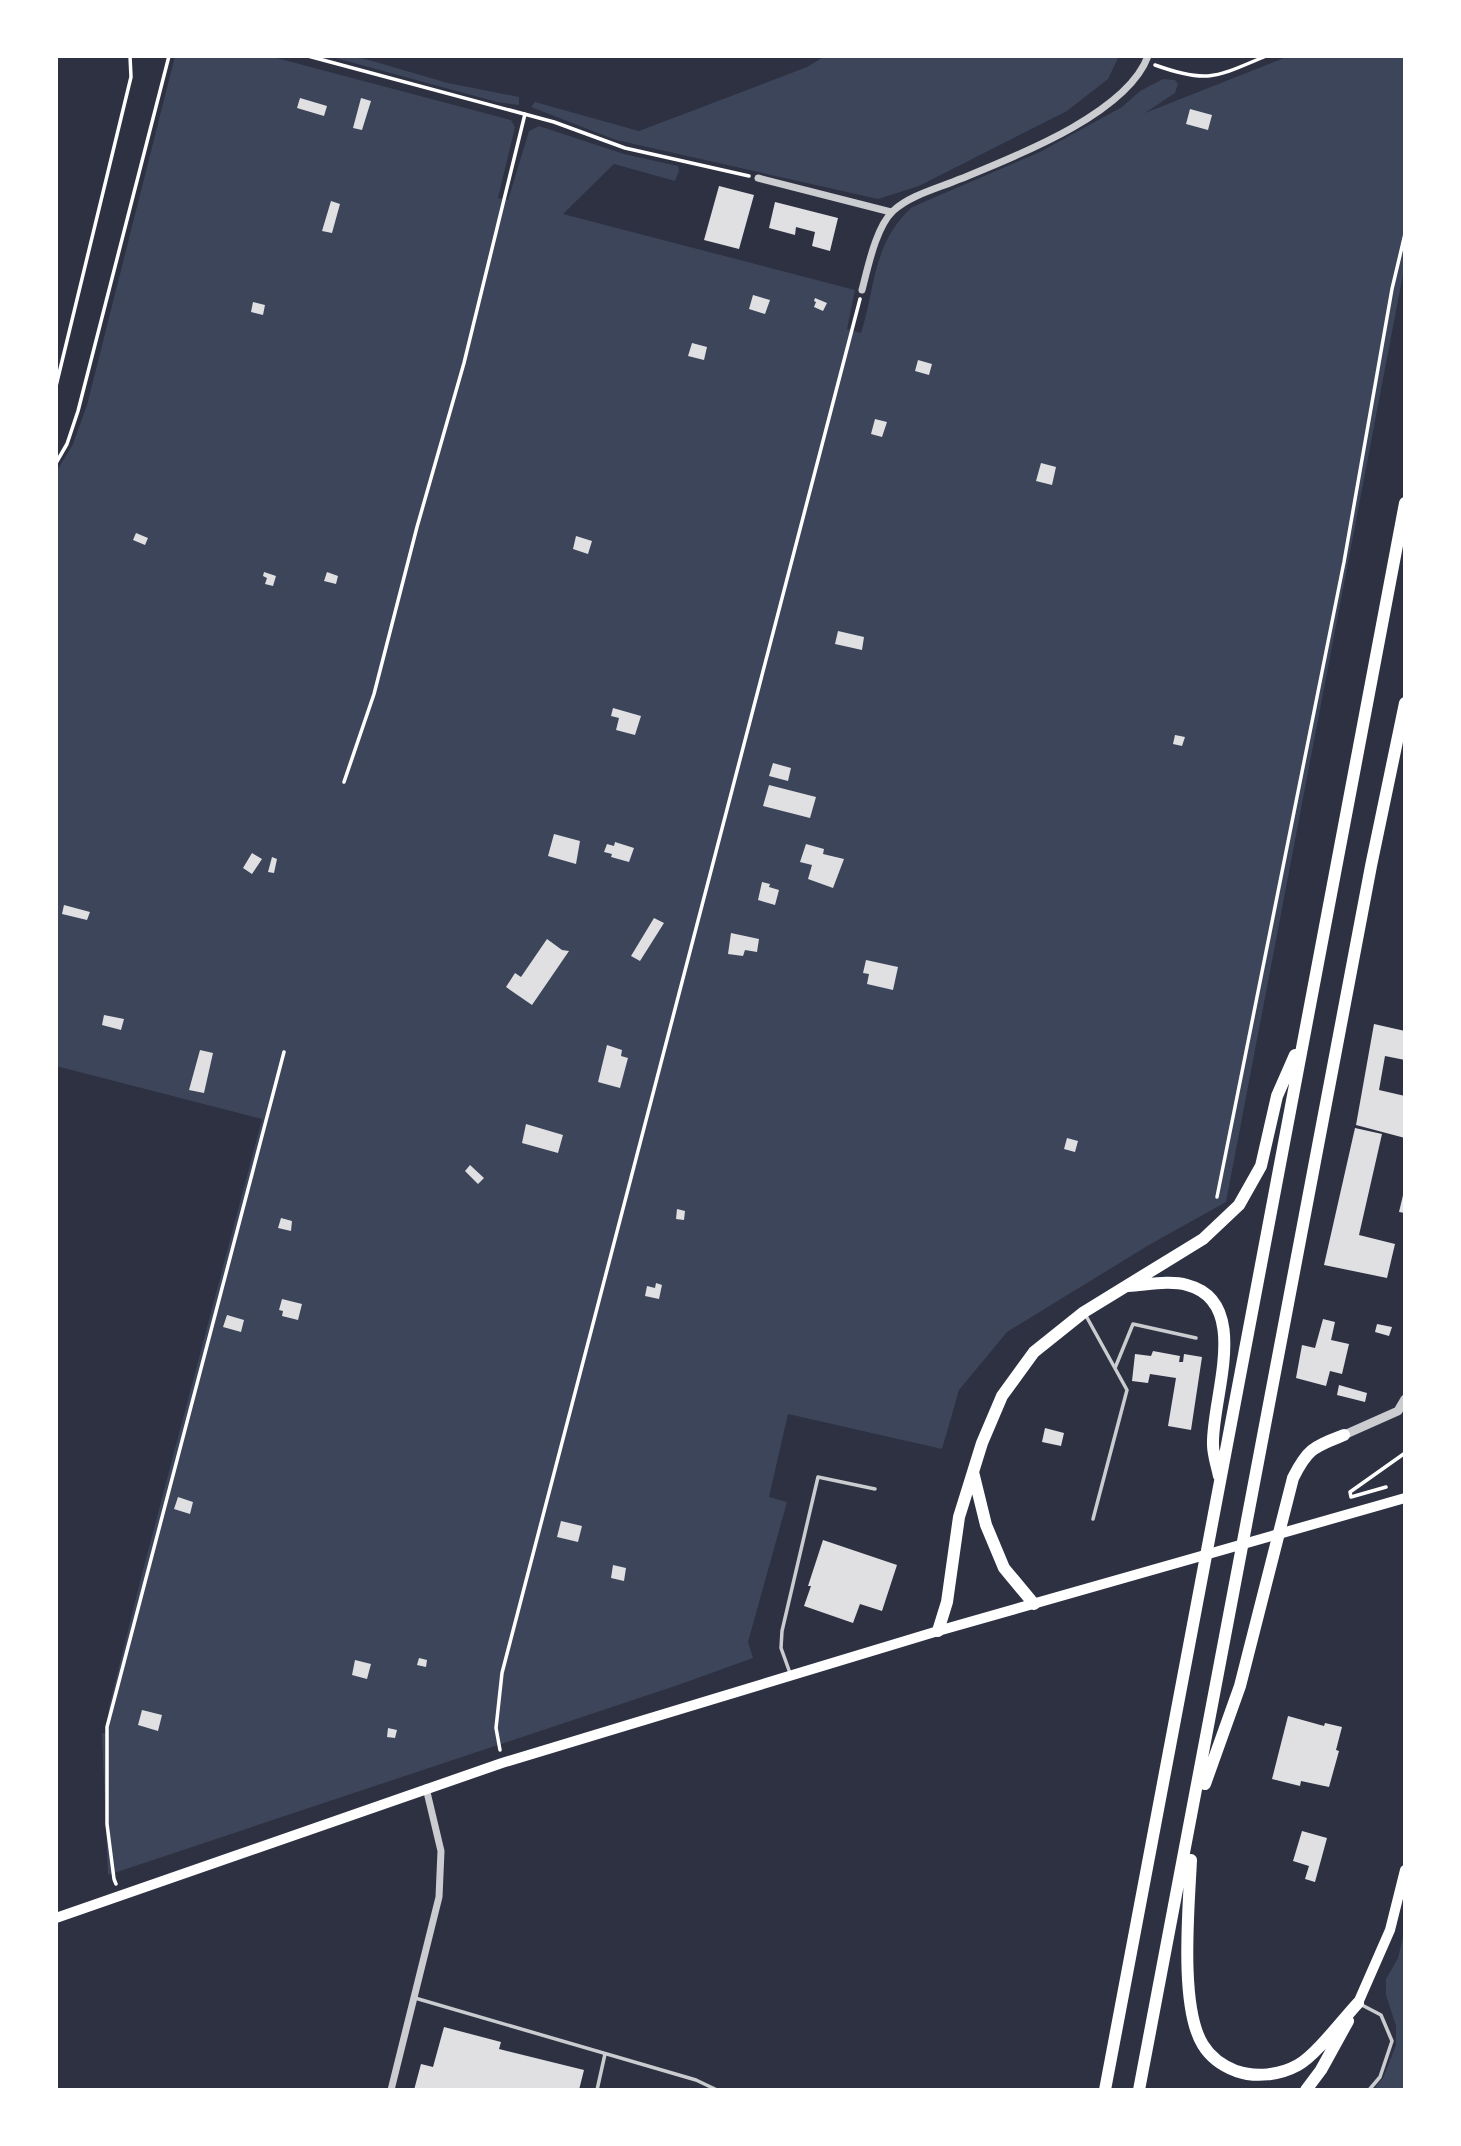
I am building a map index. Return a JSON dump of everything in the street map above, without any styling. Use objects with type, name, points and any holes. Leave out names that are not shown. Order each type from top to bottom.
[{"type":"highway","points":[[1105,2090],[1405,503]]},
{"type":"highway","points":[[1139,2090],[1371,866],[1405,703]]},
{"type":"highway","points":[[938,1631],[947,1602],[959,1517],[982,1443],[1002,1396],[1034,1352],[1084,1312],[1203,1239],[1239,1205],[1261,1166],[1277,1096],[1305,1032]]},
{"type":"highway","points":[[1128,1286],[1175,1283],[1188,1285],[1204,1293],[1217,1309],[1225,1335],[1213,1445],[1221,1483]]},
{"type":"highway","points":[[1344,1435],[1313,1448],[1301,1461],[1293,1478],[1240,1686],[1192,1819],[1187,1961],[1194,2020],[1203,2045],[1221,2065],[1246,2074],[1274,2074],[1300,2064],[1358,2003]]},
{"type":"highway","points":[[973,1472],[986,1525],[1004,1568],[1034,1604]]},
{"type":"highway","points":[[1306,2090],[1321,2070],[1358,2003]]},
{"type":"main road","points":[[56,1918],[502,1763],[938,1631],[1405,1498]]},
{"type":"main road","points":[[1358,2003],[1390,1930],[1405,1870]]},
{"type":"street","points":[[862,290],[876,242],[891,212],[907,201],[1075,127],[1121,93],[1147,59]]},
{"type":"street","points":[[758,178],[891,212]]},
{"type":"street","points":[[1344,1435],[1398,1411],[1405,1399]]},
{"type":"street","points":[[391,2090],[439,1897],[441,1851],[426,1788]]},
{"type":"lane","points":[[1084,1312],[1127,1390],[1093,1519]]},
{"type":"lane","points":[[1115,1368],[1133,1325],[1196,1338]]},
{"type":"lane","points":[[790,1675],[781,1648],[782,1631],[818,1477],[875,1489]]},
{"type":"lane","points":[[415,1998],[696,2080],[717,2090]]},
{"type":"lane","points":[[1358,2003],[1381,2015],[1392,2041],[1380,2077],[1369,2090]]},
{"type":"lane","points":[[597,2090],[605,2054]]},
{"type":"path","points":[[56,386],[131,77],[130,56]]},
{"type":"path","points":[[56,463],[78,411],[169,56]]},
{"type":"path","points":[[308,56],[526,114],[625,148],[758,178]]},
{"type":"path","points":[[1147,59],[1193,76],[1205,77],[1216,76],[1266,56]]},
{"type":"path","points":[[344,782],[374,694],[417,527],[464,363],[526,114]]},
{"type":"path","points":[[1217,1197],[1344,562],[1392,289],[1405,234]]},
{"type":"path","points":[[502,1763],[496,1728],[502,1673],[862,290]]},
{"type":"path","points":[[123,1894],[114,1879],[107,1824],[107,1727],[284,1052]]},
{"type":"path","points":[[1393,1485],[1351,1497],[1350,1492],[1405,1453]]},
{"type":"shaded area","points":[[175,56],[269,56],[511,120],[515,127],[498,198],[508,200],[529,131],[539,126],[624,154],[678,166],[675,181],[614,164],[563,214],[855,290],[847,329],[861,333],[882,251],[899,221],[912,207],[1040,152],[1122,107],[1140,91],[1163,79],[1175,80],[1178,84],[1175,93],[1145,113],[1289,56],[1405,56],[1405,264],[1226,1202],[1149,1245],[1007,1332],[959,1390],[942,1449],[788,1414],[769,1497],[787,1502],[748,1642],[753,1658],[108,1875],[102,1733],[106,1733],[109,1707],[142,1574],[262,1119],[56,1066],[56,472],[73,444],[87,405]]},
{"type":"shaded area","points":[[328,56],[355,56],[448,83],[519,97],[519,105],[497,102]]},
{"type":"shaded area","points":[[825,56],[1119,56],[1108,79],[1067,111],[919,186],[878,199],[616,140],[531,107],[535,102],[639,131],[807,67]]},
{"type":"shaded area","points":[[1405,1928],[1405,2090],[1373,2090],[1383,2078],[1396,2045],[1396,2026],[1386,1995],[1386,1979],[1398,1958]]},
{"type":"building","points":[[300,98],[327,106],[324,116],[297,108]]},
{"type":"building","points":[[361,98],[371,101],[362,130],[353,128]]},
{"type":"building","points":[[1190,109],[1212,115],[1208,130],[1186,124]]},
{"type":"building","points":[[719,186],[754,195],[739,249],[704,240]]},
{"type":"building","points":[[331,201],[340,204],[332,233],[322,231]]},
{"type":"building","points":[[775,202],[838,218],[830,251],[812,246],[815,232],[796,227],[795,235],[769,228]]},
{"type":"building","points":[[753,295],[770,300],[765,314],[749,309]]},
{"type":"building","points":[[815,298],[827,303],[823,311],[814,307]]},
{"type":"building","points":[[253,302],[265,305],[263,315],[251,312]]},
{"type":"building","points":[[692,343],[707,347],[704,360],[688,356]]},
{"type":"building","points":[[918,360],[932,364],[929,375],[915,371]]},
{"type":"building","points":[[875,419],[887,422],[882,437],[871,434]]},
{"type":"building","points":[[1041,463],[1056,467],[1052,485],[1036,481]]},
{"type":"building","points":[[136,533],[148,538],[145,545],[133,540]]},
{"type":"building","points":[[576,536],[592,541],[588,554],[573,549]]},
{"type":"building","points":[[264,572],[276,576],[273,586],[265,584],[267,578],[263,576]]},
{"type":"building","points":[[327,572],[338,576],[336,584],[324,581]]},
{"type":"building","points":[[838,631],[864,637],[862,650],[835,644]]},
{"type":"building","points":[[613,708],[641,716],[635,735],[616,730],[619,718],[611,716]]},
{"type":"building","points":[[1175,735],[1185,737],[1182,746],[1173,744]]},
{"type":"building","points":[[773,763],[791,768],[788,781],[769,776]]},
{"type":"building","points":[[769,785],[816,797],[810,818],[763,806]]},
{"type":"building","points":[[554,834],[580,841],[576,864],[548,856]]},
{"type":"building","points":[[615,842],[634,848],[629,862],[604,852],[607,844],[614,846]]},
{"type":"building","points":[[806,844],[824,849],[823,854],[844,859],[833,888],[808,879],[812,865],[800,862]]},
{"type":"building","points":[[252,853],[262,859],[252,874],[243,868]]},
{"type":"building","points":[[272,857],[277,859],[274,873],[268,872]]},
{"type":"building","points":[[762,882],[779,890],[775,905],[758,900]]},
{"type":"building","points":[[64,905],[90,912],[87,920],[62,914]]},
{"type":"building","points":[[654,918],[664,923],[640,961],[631,956]]},
{"type":"building","points":[[731,933],[759,939],[757,952],[745,950],[743,956],[728,954]]},
{"type":"building","points":[[547,939],[562,950],[569,951],[532,1005],[506,987],[515,973],[521,977]]},
{"type":"building","points":[[866,960],[898,967],[893,990],[867,984],[869,974],[863,973]]},
{"type":"building","points":[[104,1015],[124,1019],[121,1030],[102,1025]]},
{"type":"building","points":[[1374,1024],[1405,1031],[1405,1060],[1385,1056],[1379,1090],[1405,1096],[1405,1138],[1356,1125]]},
{"type":"building","points":[[607,1045],[622,1050],[621,1056],[628,1058],[620,1088],[598,1082]]},
{"type":"building","points":[[200,1050],[213,1053],[204,1093],[189,1090]]},
{"type":"building","points":[[526,1124],[563,1135],[558,1153],[522,1143]]},
{"type":"building","points":[[1355,1128],[1382,1134],[1359,1235],[1395,1244],[1387,1278],[1324,1265]]},
{"type":"building","points":[[1067,1138],[1078,1141],[1075,1152],[1064,1149]]},
{"type":"building","points":[[470,1165],[484,1178],[478,1184],[465,1171]]},
{"type":"building","points":[[1405,1191],[1405,1213],[1399,1212]]},
{"type":"building","points":[[677,1209],[685,1211],[684,1220],[676,1219]]},
{"type":"building","points":[[281,1218],[292,1221],[291,1231],[278,1228]]},
{"type":"building","points":[[656,1283],[662,1285],[659,1299],[645,1296],[647,1286],[655,1288]]},
{"type":"building","points":[[282,1299],[302,1304],[298,1320],[282,1316],[283,1311],[279,1310]]},
{"type":"building","points":[[227,1315],[244,1320],[241,1332],[223,1327]]},
{"type":"building","points":[[1323,1319],[1335,1322],[1331,1340],[1349,1344],[1342,1374],[1330,1371],[1326,1386],[1296,1378],[1302,1345],[1315,1348]]},
{"type":"building","points":[[1377,1324],[1392,1327],[1389,1336],[1375,1332]]},
{"type":"building","points":[[1153,1351],[1180,1356],[1179,1362],[1183,1362],[1184,1354],[1202,1357],[1191,1430],[1168,1426],[1176,1378],[1150,1374],[1148,1383],[1132,1381],[1135,1354],[1151,1356]]},
{"type":"building","points":[[1339,1385],[1367,1393],[1365,1402],[1337,1395]]},
{"type":"building","points":[[1045,1428],[1064,1433],[1061,1446],[1042,1442]]},
{"type":"building","points":[[178,1497],[193,1502],[190,1514],[174,1509]]},
{"type":"building","points":[[561,1521],[582,1526],[578,1542],[557,1537]]},
{"type":"building","points":[[823,1540],[897,1565],[882,1611],[860,1604],[853,1623],[804,1606]]},
{"type":"building","points":[[613,1565],[626,1568],[624,1581],[611,1578]]},
{"type":"building","points":[[419,1658],[427,1660],[426,1667],[417,1665]]},
{"type":"building","points":[[355,1660],[371,1664],[367,1679],[352,1675]]},
{"type":"building","points":[[142,1710],[162,1715],[158,1731],[138,1725]]},
{"type":"building","points":[[1288,1716],[1324,1726],[1325,1723],[1342,1727],[1336,1750],[1339,1751],[1329,1787],[1301,1781],[1300,1786],[1272,1779]]},
{"type":"building","points":[[388,1728],[397,1730],[395,1738],[387,1737]]},
{"type":"building","points":[[1302,1831],[1327,1838],[1315,1882],[1305,1879],[1309,1866],[1293,1861]]},
{"type":"building","points":[[444,2027],[501,2042],[499,2049],[584,2070],[579,2090],[414,2090],[421,2064],[433,2067]]}]
